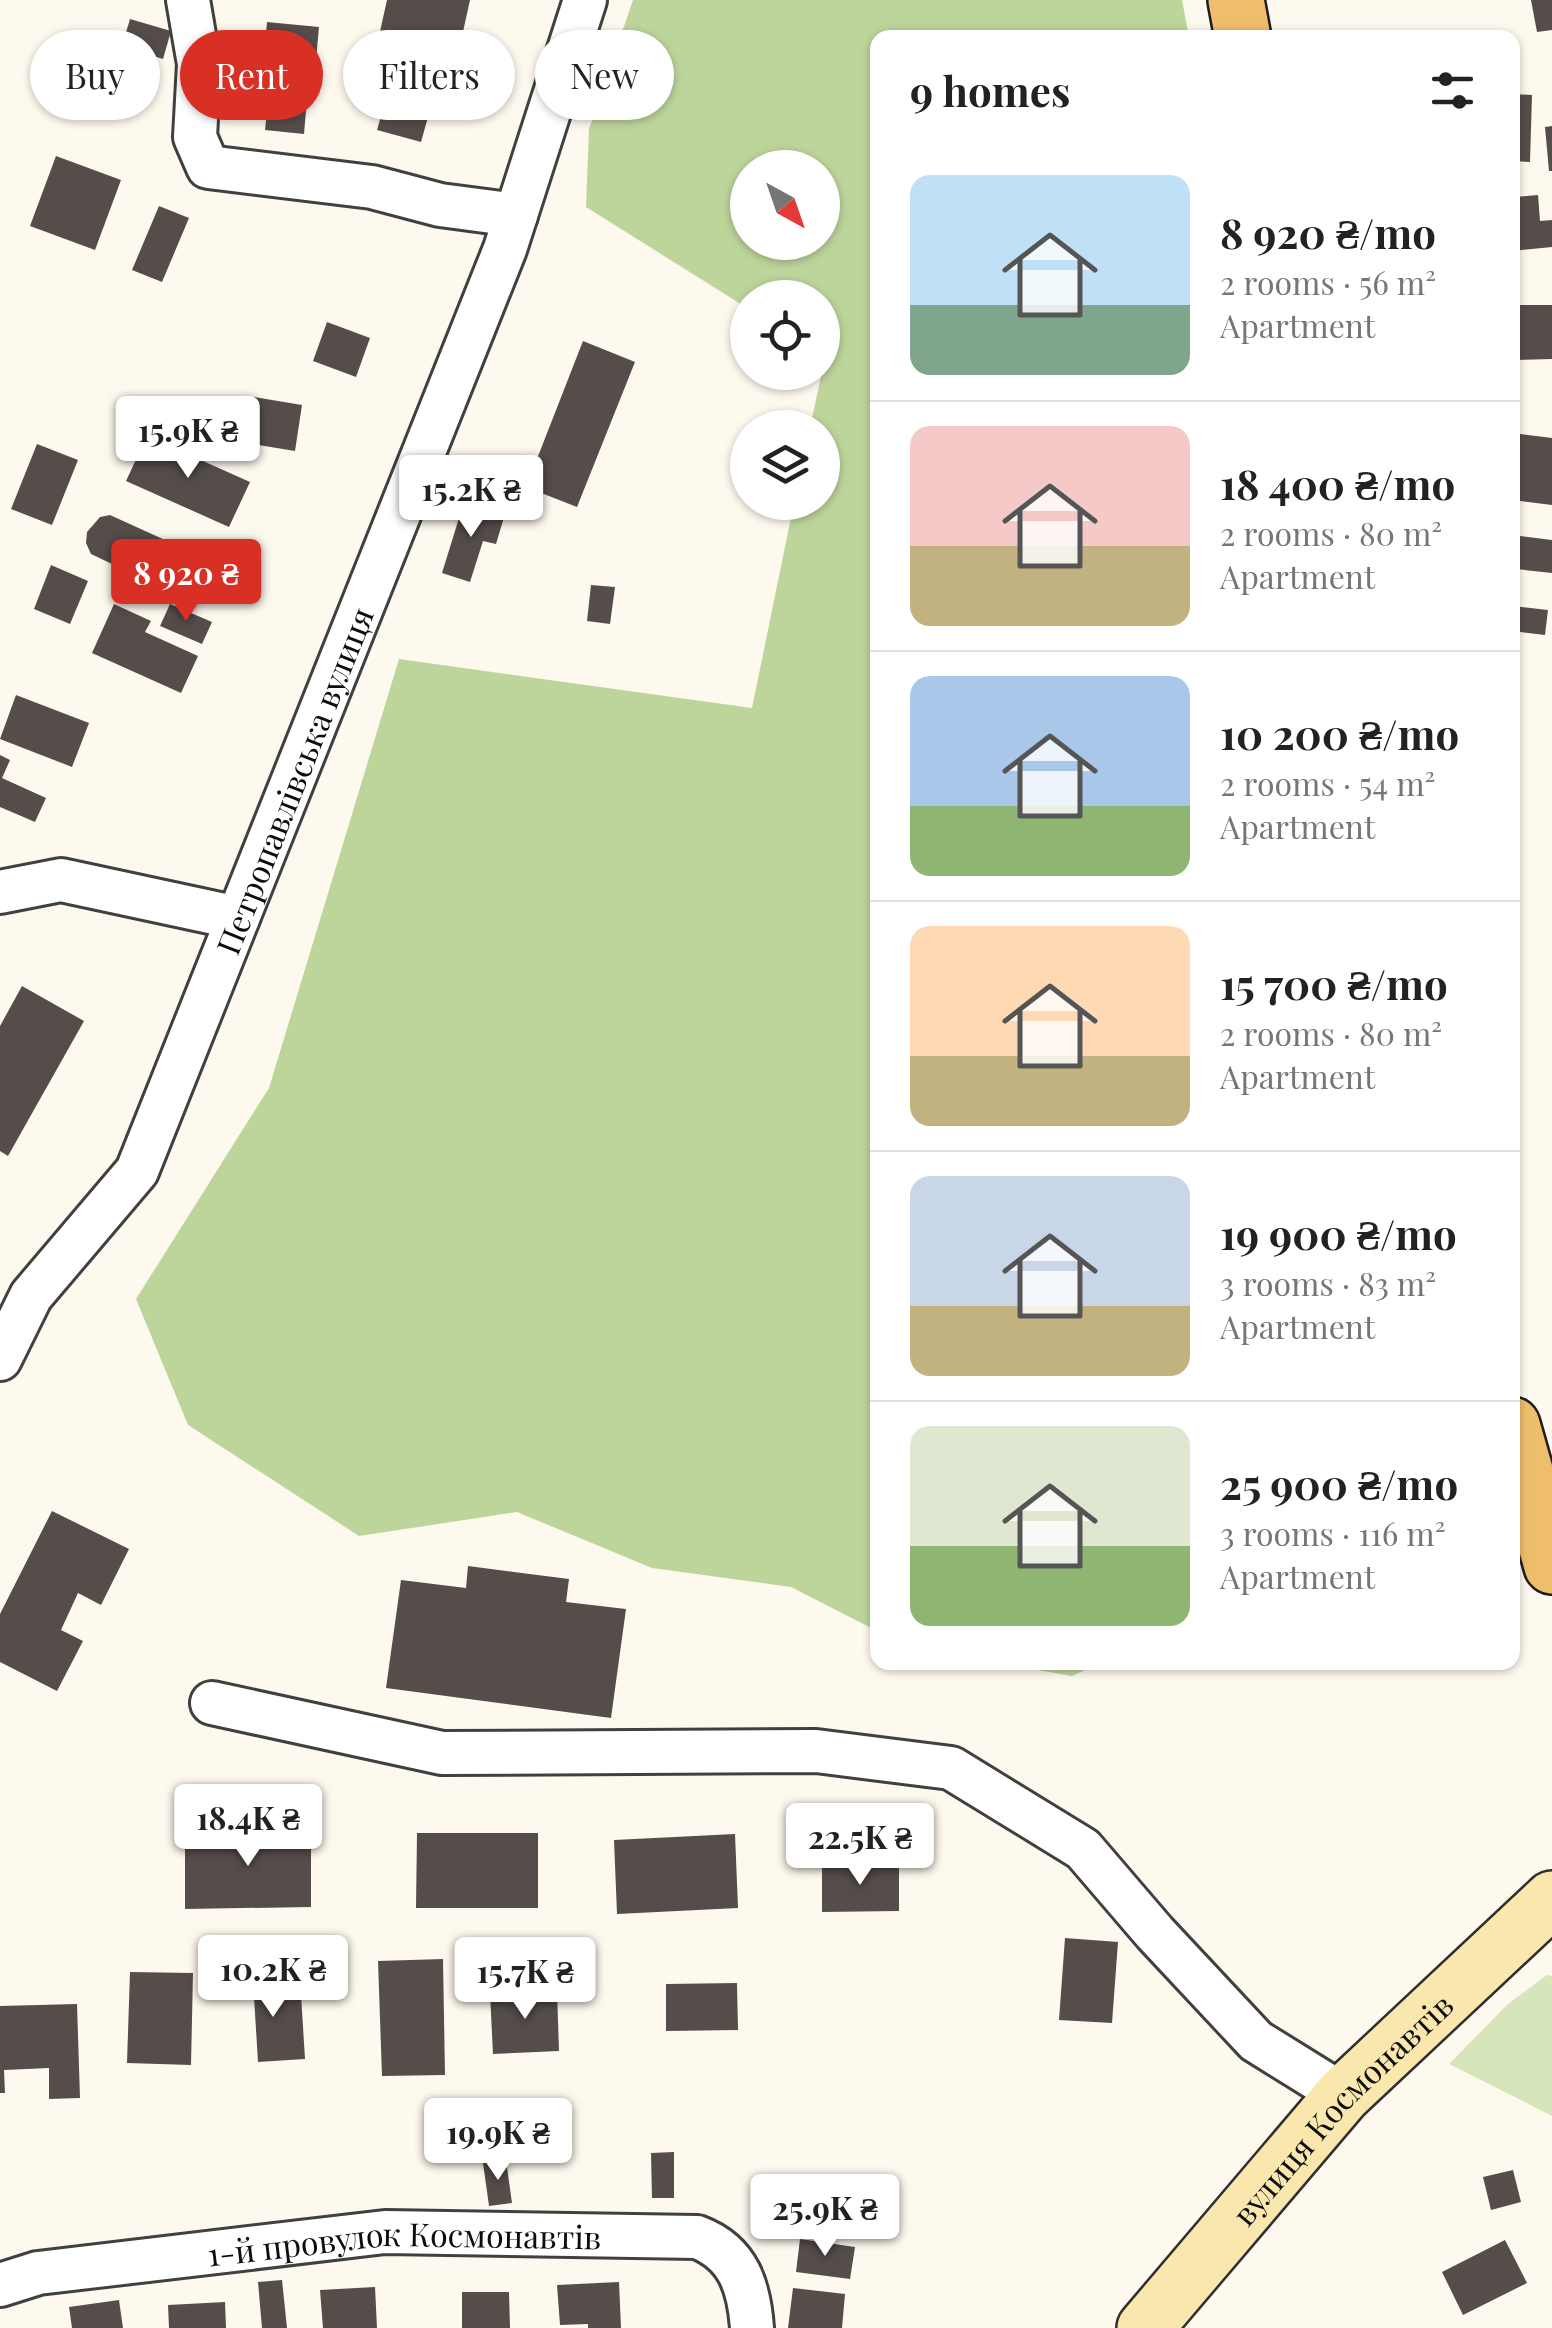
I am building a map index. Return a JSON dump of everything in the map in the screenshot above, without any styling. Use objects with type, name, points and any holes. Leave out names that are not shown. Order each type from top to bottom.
[{"type":"main road","points":[[1236,0],[1242,30]]},
{"type":"main road","points":[[1520,1453],[1552,1566]]},
{"type":"street","points":[[188,0],[199,64],[195,136],[208,167],[372,188],[440,204],[516,215]]},
{"type":"street","name":"Петропавлівська вулиця","points":[[0,1359],[31,1296],[137,1171],[516,215],[585,0]]},
{"type":"street","points":[[0,892],[61,880],[238,918]]},
{"type":"street","points":[[212,1703],[442,1753],[816,1751],[951,1768],[1082,1849],[1256,2041],[1344,2095]]},
{"type":"street","name":"вулиця Космонавтів","points":[[1145,2328],[1344,2095],[1552,1899]]},
{"type":"street","name":"1-й провулок Космонавтів","points":[[0,2285],[38,2273],[385,2232],[697,2237],[718,2245],[734,2264],[749,2298],[752,2328]]},
{"type":"green space","points":[[633,0],[1182,0],[1188,30],[870,30],[870,1627],[791,1587],[652,1568],[517,1512],[359,1536],[188,1425],[136,1299],[269,1088],[399,659],[752,708],[791,520],[840,520],[840,410],[814,410],[818,390],[840,390],[840,280],[730,280],[730,297],[586,207],[592,120],[674,120],[674,30],[623,30]]},
{"type":"green space","points":[[1038,1670],[1085,1670],[1072,1676]]},
{"type":"green space","points":[[1547,1975],[1552,1976],[1552,2116],[1449,2064],[1508,2004]]},
{"type":"building","points":[[387,0],[470,0],[463,30],[380,30]]},
{"type":"building","points":[[1531,0],[1552,0],[1552,30],[1537,32]]},
{"type":"building","points":[[130,19],[171,31],[163,59],[160,30],[127,30]]},
{"type":"building","points":[[267,22],[319,27],[319,30],[266,30]]},
{"type":"building","points":[[1520,94],[1532,95],[1530,162],[1520,161]]},
{"type":"building","points":[[266,120],[305,120],[304,134],[265,130]]},
{"type":"building","points":[[380,120],[427,120],[421,142],[377,130]]},
{"type":"building","points":[[1552,126],[1552,171],[1549,171],[1545,127]]},
{"type":"building","points":[[56,156],[121,180],[95,250],[30,226]]},
{"type":"building","points":[[1538,195],[1540,221],[1552,220],[1552,247],[1520,250],[1520,197]]},
{"type":"building","points":[[159,206],[189,218],[162,282],[132,270]]},
{"type":"building","points":[[1520,305],[1552,305],[1552,359],[1520,360]]},
{"type":"building","points":[[327,322],[370,338],[356,377],[313,361]]},
{"type":"building","points":[[583,341],[635,362],[577,507],[526,487]]},
{"type":"building","points":[[254,397],[302,405],[295,451],[247,443]]},
{"type":"building","points":[[1520,434],[1552,438],[1552,505],[1520,501]]},
{"type":"building","points":[[147,436],[250,482],[229,527],[126,481]]},
{"type":"building","points":[[37,444],[78,460],[52,525],[11,509]]},
{"type":"building","points":[[464,502],[505,514],[496,544],[483,541],[470,582],[442,573]]},
{"type":"building","points":[[110,515],[209,560],[190,601],[91,554],[87,532],[100,517]]},
{"type":"building","points":[[1520,536],[1552,540],[1552,573],[1520,569]]},
{"type":"building","points":[[51,565],[88,581],[70,624],[34,609]]},
{"type":"building","points":[[591,585],[615,587],[610,624],[587,621]]},
{"type":"building","points":[[114,604],[151,621],[145,632],[198,656],[181,693],[92,653]]},
{"type":"building","points":[[170,604],[212,622],[202,644],[160,626]]},
{"type":"building","points":[[1520,607],[1548,610],[1545,635],[1520,632]]},
{"type":"building","points":[[16,695],[89,723],[72,767],[0,739]]},
{"type":"building","points":[[0,755],[10,760],[2,778],[46,798],[35,822],[0,807]]},
{"type":"building","points":[[22,986],[84,1021],[8,1156],[0,1151],[0,1026]]},
{"type":"building","points":[[52,1511],[129,1549],[101,1605],[78,1593],[61,1630],[83,1641],[57,1691],[0,1662],[0,1614]]},
{"type":"building","points":[[468,1566],[569,1579],[566,1602],[626,1609],[611,1718],[386,1688],[401,1580],[466,1588]]},
{"type":"building","points":[[311,1830],[311,1907],[185,1909],[185,1831]]},
{"type":"building","points":[[417,1833],[538,1833],[538,1908],[416,1908]]},
{"type":"building","points":[[735,1834],[738,1908],[617,1914],[614,1840]]},
{"type":"building","points":[[822,1864],[899,1864],[899,1911],[822,1912]]},
{"type":"building","points":[[1065,1938],[1118,1942],[1112,2023],[1059,2020]]},
{"type":"building","points":[[443,1959],[445,2075],[382,2076],[378,1961]]},
{"type":"building","points":[[263,1971],[264,1997],[301,1995],[305,2059],[258,2062],[254,1997],[235,1998],[234,1972]]},
{"type":"building","points":[[130,1972],[193,1973],[191,2065],[127,2063]]},
{"type":"building","points":[[737,1983],[738,2030],[666,2031],[666,1984]]},
{"type":"building","points":[[557,1991],[559,2051],[493,2054],[490,1993]]},
{"type":"building","points":[[77,2004],[80,2098],[49,2099],[49,2068],[4,2070],[5,2093],[0,2093],[0,2006]]},
{"type":"building","points":[[674,2152],[674,2198],[652,2198],[651,2153]]},
{"type":"building","points":[[506,2160],[512,2203],[489,2206],[483,2163]]},
{"type":"building","points":[[1513,2170],[1521,2202],[1491,2210],[1483,2177]]},
{"type":"building","points":[[800,2239],[855,2247],[850,2279],[796,2272]]},
{"type":"building","points":[[1505,2240],[1527,2283],[1463,2315],[1442,2272]]},
{"type":"building","points":[[282,2280],[287,2328],[262,2328],[258,2282]]},
{"type":"building","points":[[619,2282],[621,2328],[560,2325],[557,2285]]},
{"type":"building","points":[[375,2287],[377,2328],[323,2328],[320,2290]]},
{"type":"building","points":[[793,2288],[845,2294],[842,2328],[788,2328]]},
{"type":"building","points":[[462,2292],[509,2292],[510,2328],[462,2328]]},
{"type":"building","points":[[119,2300],[123,2328],[72,2328],[69,2307]]},
{"type":"building","points":[[225,2302],[226,2328],[169,2328],[168,2305]]}]
